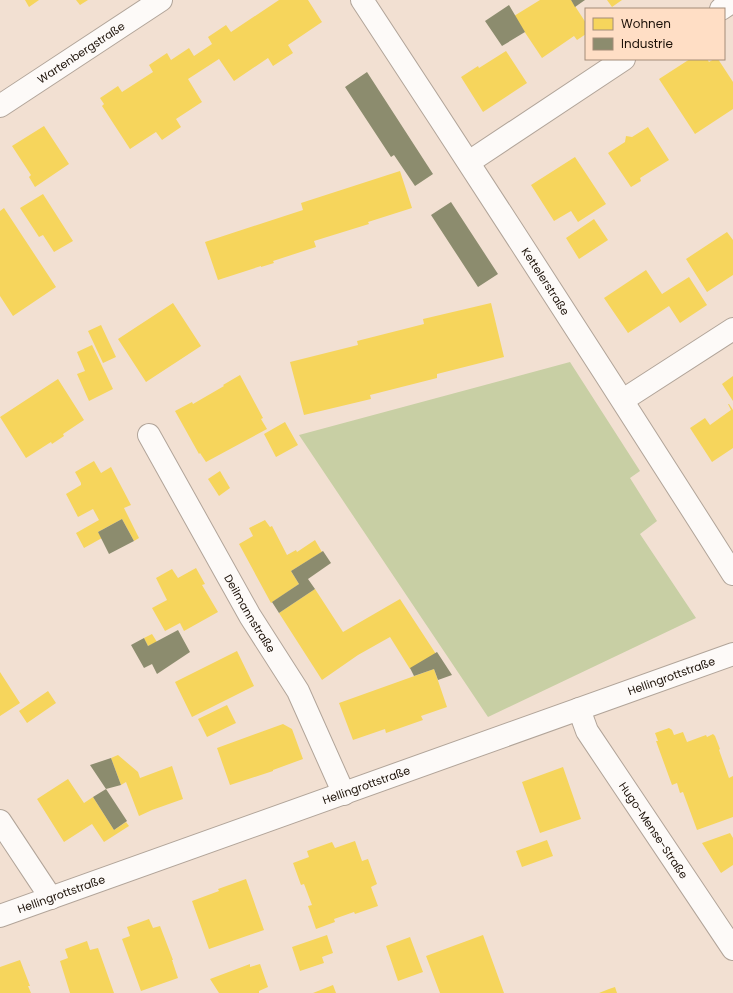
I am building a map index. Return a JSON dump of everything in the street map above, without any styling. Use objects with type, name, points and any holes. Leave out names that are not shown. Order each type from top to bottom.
[{"type":"street","name":"Wartenbergstraße","points":[[0,106],[162,0]]},
{"type":"street","name":"Kettelerstraße","points":[[362,0],[623,400],[733,574]]},
{"type":"street","points":[[722,8],[733,1]]},
{"type":"street","points":[[469,162],[622,60]]},
{"type":"street","points":[[623,400],[733,329]]},
{"type":"street","name":"Deilmannstraße","points":[[149,435],[250,616],[298,691],[344,794]]},
{"type":"street","name":"Hellingrottstraße","points":[[0,916],[733,654]]},
{"type":"street","name":"Hugo-Mense-Straße","points":[[579,709],[587,730],[733,949]]},
{"type":"street","points":[[0,821],[51,898]]},
{"type":"green space","points":[[570,362],[640,471],[630,478],[657,521],[640,534],[696,618],[488,717],[299,435]]},
{"type":"building: Wohnen","points":[[25,0],[39,0],[29,7]]},
{"type":"building: Wohnen","points":[[76,0],[88,0],[80,5]]},
{"type":"building: Wohnen","points":[[279,0],[308,0],[322,22],[288,45],[293,53],[273,66],[268,58],[234,81],[219,59],[188,79],[202,102],[176,119],[181,127],[162,140],[156,132],[130,149],[102,106],[104,104],[100,98],[118,86],[122,92],[153,72],[149,65],[167,53],[171,60],[189,48],[194,56],[212,44],[208,37],[226,25],[231,32]]},
{"type":"building: Wohnen","points":[[540,0],[571,0],[585,21],[585,35],[577,40],[574,36],[542,58],[514,16]]},
{"type":"building: Wohnen","points":[[607,0],[622,0],[612,7]]},
{"type":"building: Wohnen","points":[[506,51],[527,83],[483,112],[461,77],[478,66],[479,68]]},
{"type":"building: Wohnen","points":[[688,60],[708,60],[709,62],[712,60],[719,60],[733,82],[733,109],[695,134],[659,79]]},
{"type":"building: Wohnen","points":[[44,126],[69,164],[35,187],[29,177],[31,175],[12,146]]},
{"type":"building: Wohnen","points":[[648,127],[669,160],[640,178],[641,181],[631,187],[608,153],[625,142],[626,136],[632,137]]},
{"type":"building: Wohnen","points":[[575,157],[606,204],[578,222],[571,211],[554,221],[531,185]]},
{"type":"building: Wohnen","points":[[400,171],[412,208],[368,222],[369,224],[314,241],[316,247],[273,261],[274,263],[218,280],[205,242],[303,210],[301,203]]},
{"type":"building: Wohnen","points":[[43,194],[73,241],[54,252],[43,235],[39,237],[20,208]]},
{"type":"building: Wohnen","points":[[4,208],[56,287],[13,316],[0,296],[0,211]]},
{"type":"building: Wohnen","points":[[594,219],[608,240],[579,259],[566,238]]},
{"type":"building: Wohnen","points":[[727,232],[733,240],[733,275],[707,292],[686,259]]},
{"type":"building: Wohnen","points":[[646,270],[662,294],[689,277],[707,305],[680,323],[669,306],[628,333],[604,298]]},
{"type":"building: Wohnen","points":[[173,303],[201,346],[146,382],[118,339]]},
{"type":"building: Wohnen","points":[[491,303],[504,357],[437,374],[437,378],[370,395],[371,399],[304,415],[290,362],[358,345],[357,341],[424,324],[423,319]]},
{"type":"building: Wohnen","points":[[101,325],[116,357],[103,363],[88,331]]},
{"type":"building: Wohnen","points":[[92,345],[113,389],[89,401],[77,374],[85,371],[77,352]]},
{"type":"building: Wohnen","points":[[240,375],[263,418],[261,419],[267,429],[206,462],[200,453],[199,454],[175,411],[192,402],[193,404]]},
{"type":"building: Wohnen","points":[[733,376],[733,401],[722,384]]},
{"type":"building: Wohnen","points":[[58,379],[84,420],[63,434],[64,436],[52,444],[51,442],[26,458],[0,417]]},
{"type":"building: Wohnen","points":[[728,404],[733,410],[733,448],[712,462],[690,428],[705,418],[710,425],[731,410]]},
{"type":"building: Wohnen","points":[[285,422],[298,445],[276,457],[264,434]]},
{"type":"building: Wohnen","points":[[94,461],[101,473],[111,467],[131,505],[124,508],[139,538],[134,541],[122,519],[98,532],[102,538],[84,548],[76,533],[99,520],[93,509],[78,517],[66,494],[81,485],[75,472]]},
{"type":"building: Wohnen","points":[[220,471],[230,488],[219,496],[208,479]]},
{"type":"building: Wohnen","points":[[265,520],[270,527],[272,526],[287,555],[296,550],[297,552],[315,540],[322,552],[291,571],[299,584],[271,603],[239,544],[253,536],[249,528]]},
{"type":"building: Wohnen","points":[[196,568],[205,584],[202,585],[218,612],[184,631],[180,623],[165,631],[152,608],[167,600],[156,578],[172,569],[178,578]]},
{"type":"building: Wohnen","points":[[315,589],[343,632],[400,599],[436,654],[410,669],[390,637],[358,655],[322,680],[279,613]]},
{"type":"building: Wohnen","points":[[152,634],[157,642],[148,646],[144,638]]},
{"type":"building: Wohnen","points":[[237,651],[254,686],[192,717],[175,682]]},
{"type":"building: Wohnen","points":[[434,669],[447,707],[421,716],[423,720],[386,733],[385,729],[353,740],[339,703]]},
{"type":"building: Wohnen","points":[[0,672],[20,703],[0,716]]},
{"type":"building: Wohnen","points":[[48,691],[56,703],[27,723],[19,711]]},
{"type":"building: Wohnen","points":[[227,705],[236,723],[207,737],[198,719]]},
{"type":"building: Wohnen","points":[[283,724],[292,729],[303,759],[273,771],[230,785],[217,748]]},
{"type":"building: Wohnen","points":[[669,728],[672,730],[674,735],[683,732],[687,742],[706,735],[707,737],[713,734],[715,736],[729,778],[733,776],[733,817],[697,830],[683,792],[680,793],[677,783],[672,785],[656,741],[658,741],[655,733]]},
{"type":"building: Wohnen","points":[[118,755],[138,772],[140,778],[172,766],[183,799],[139,816],[126,782],[121,785],[111,758]]},
{"type":"building: Wohnen","points":[[563,767],[581,819],[540,833],[522,782]]},
{"type":"building: Wohnen","points":[[68,779],[84,803],[93,797],[114,830],[126,822],[129,826],[104,842],[92,824],[64,842],[37,799]]},
{"type":"building: Wohnen","points":[[730,833],[733,838],[733,865],[721,873],[702,843]]},
{"type":"building: Wohnen","points":[[547,840],[553,856],[522,867],[516,851]]},
{"type":"building: Wohnen","points":[[355,841],[362,861],[368,859],[377,884],[371,887],[378,906],[334,919],[335,922],[316,929],[308,906],[312,905],[304,884],[301,885],[293,863],[309,857],[307,851],[332,842],[335,848]]},
{"type":"building: Wohnen","points":[[246,879],[264,930],[209,949],[192,901],[219,891],[218,889]]},
{"type":"building: Wohnen","points":[[149,919],[153,928],[160,926],[178,978],[141,991],[122,939],[130,936],[127,927]]},
{"type":"building: Wohnen","points":[[327,935],[333,953],[322,957],[324,963],[300,971],[292,947]]},
{"type":"building: Wohnen","points":[[483,935],[504,993],[440,993],[426,956]]},
{"type":"building: Wohnen","points":[[410,937],[423,972],[398,981],[386,946]]},
{"type":"building: Wohnen","points":[[87,941],[90,950],[98,948],[114,993],[70,993],[60,961],[68,958],[65,949]]},
{"type":"building: Wohnen","points":[[20,960],[30,986],[28,986],[31,993],[0,993],[0,967]]},
{"type":"building: Wohnen","points":[[250,964],[250,967],[260,964],[268,987],[259,991],[259,993],[219,993],[210,979]]},
{"type":"building: Wohnen","points":[[333,985],[336,993],[313,993]]},
{"type":"building: Wohnen","points":[[615,987],[617,993],[599,993],[609,989]]},
{"type":"building: Industrie","points":[[571,0],[585,0],[575,7]]},
{"type":"building: Industrie","points":[[509,5],[525,32],[502,46],[485,21]]},
{"type":"building: Industrie","points":[[367,72],[433,174],[415,186],[394,155],[391,157],[345,87]]},
{"type":"building: Industrie","points":[[451,202],[498,274],[478,287],[431,215]]},
{"type":"building: Industrie","points":[[122,519],[134,541],[109,554],[98,532]]},
{"type":"building: Industrie","points":[[323,551],[331,563],[308,579],[315,589],[279,613],[272,602],[299,584],[291,571]]},
{"type":"building: Industrie","points":[[178,630],[190,652],[157,674],[152,664],[144,668],[131,645],[144,638],[148,646]]},
{"type":"building: Industrie","points":[[437,652],[452,675],[438,680],[434,669],[414,676],[410,668]]},
{"type":"building: Industrie","points":[[111,758],[121,785],[106,789],[90,765]]},
{"type":"building: Industrie","points":[[106,789],[127,821],[114,830],[93,797]]}]
